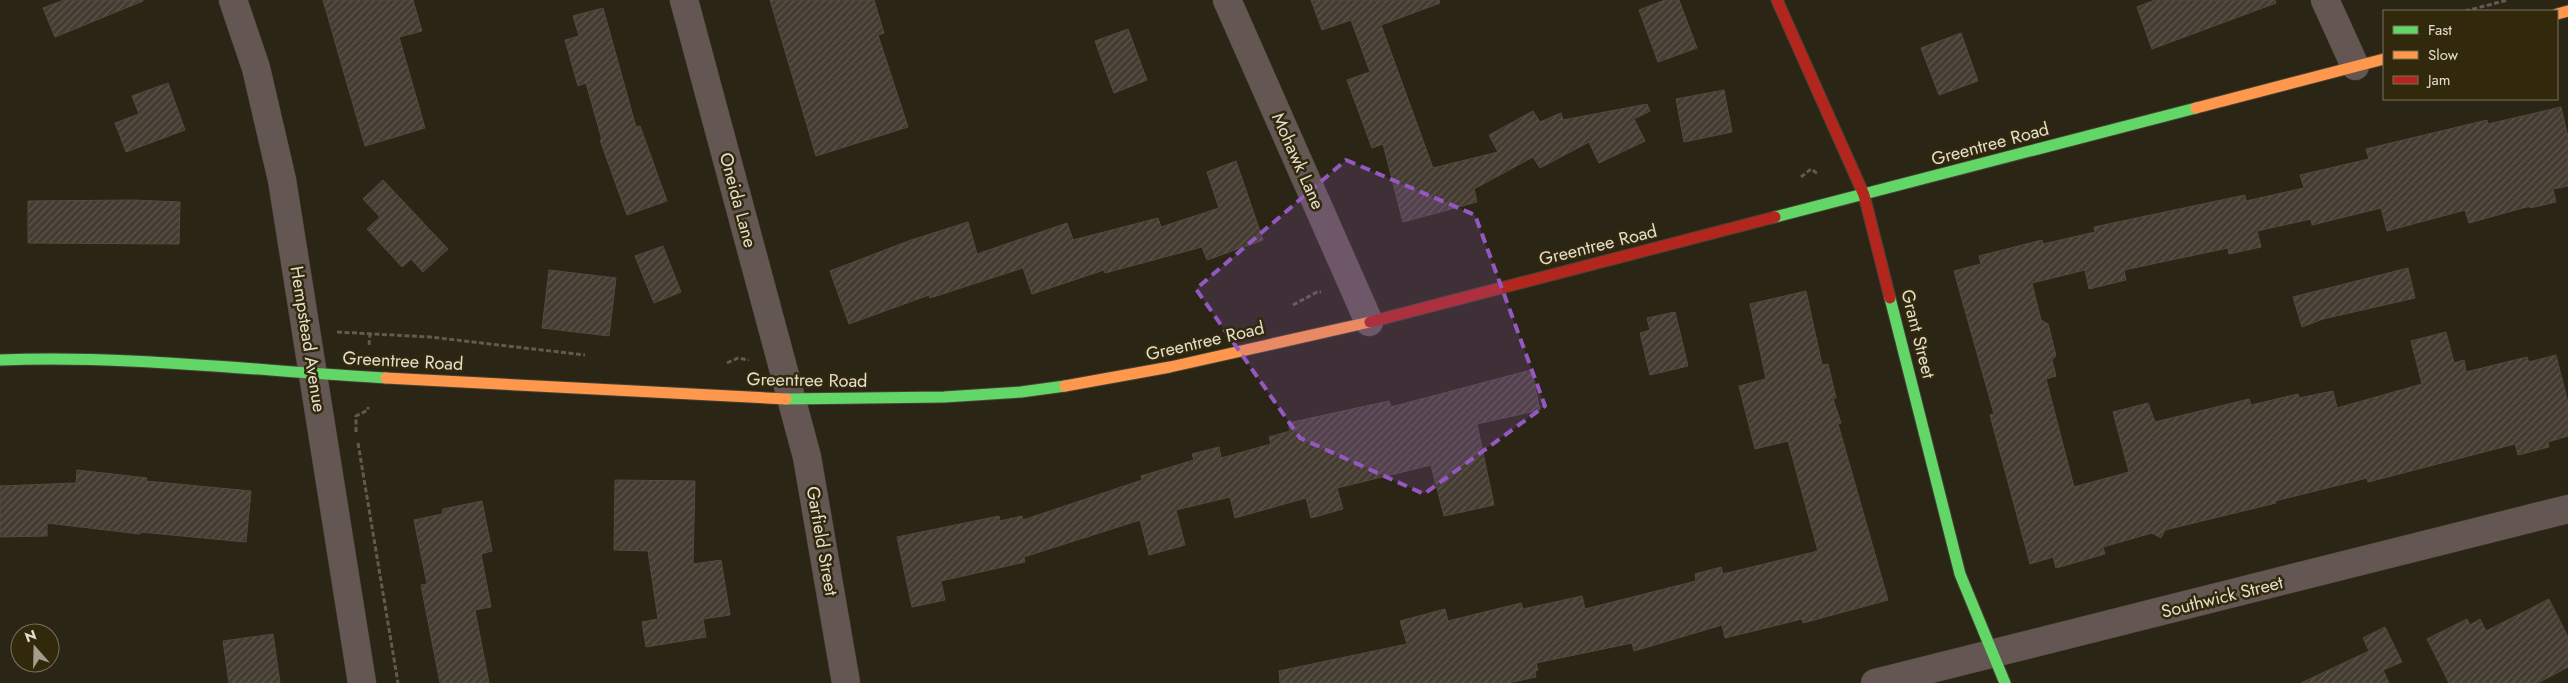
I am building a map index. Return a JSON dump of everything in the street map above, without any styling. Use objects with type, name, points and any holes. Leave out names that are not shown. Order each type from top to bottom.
[{"type":"street","name":"Hempstead Avenue","points":[[232,0],[256,68],[282,180],[362,683]]},
{"type":"street","name":"Oneida Lane","points":[[684,0],[792,400]]},
{"type":"street","name":"Mohawk Lane","points":[[1228,0],[1369,322]]},
{"type":"street","name":"Grant Street","points":[[1777,0],[1864,195],[1960,574],[2006,683]]},
{"type":"street","points":[[2325,0],[2355,66]]},
{"type":"street","name":"Greentree Road","points":[[0,360],[51,358],[134,360],[314,374],[792,400],[944,397],[1021,392],[1085,384],[1170,368],[1369,322],[2383,59]]},
{"type":"street","name":"Garfield Street","points":[[792,400],[807,457],[846,683]]},
{"type":"street","name":"Southwick Street","points":[[1875,683],[2568,509]]},
{"type":"path","points":[[2469,10],[2508,0]]},
{"type":"path","points":[[1793,179],[1802,176],[1811,169],[1819,174]]},
{"type":"path","points":[[1290,308],[1317,292],[1328,294],[1353,287]]},
{"type":"path","points":[[307,332],[430,337],[587,355]]},
{"type":"path","points":[[370,334],[368,410],[356,416],[356,432],[398,683]]},
{"type":"path","points":[[724,364],[738,358],[782,362]]},
{"type":"highlighted area","points":[[1346,160],[1475,215],[1545,406],[1424,494],[1300,438],[1196,289]]},
{"type":"building","points":[[64,0],[143,1],[55,37],[43,8]]},
{"type":"building","points":[[323,0],[413,0],[422,31],[399,37],[425,128],[365,146]]},
{"type":"building","points":[[770,0],[874,0],[884,33],[878,35],[908,127],[816,156]]},
{"type":"building","points":[[1311,0],[1439,0],[1440,3],[1381,25],[1433,168],[1498,152],[1489,135],[1533,111],[1540,122],[1561,113],[1563,120],[1647,104],[1650,111],[1634,119],[1645,141],[1599,163],[1589,142],[1540,168],[1533,157],[1474,189],[1477,202],[1403,222],[1383,144],[1372,148],[1347,80],[1370,72],[1351,20],[1322,30]]},
{"type":"building","points":[[1665,0],[1679,0],[1697,48],[1658,62],[1639,10]]},
{"type":"building","points":[[2155,0],[2275,0],[2276,3],[2152,49],[2137,7]]},
{"type":"building","points":[[603,8],[636,127],[640,126],[667,201],[627,215],[600,140],[602,140],[586,83],[578,86],[565,40],[579,36],[573,16]]},
{"type":"building","points":[[1128,29],[1147,80],[1114,93],[1095,41]]},
{"type":"building","points":[[1961,33],[1978,81],[1939,95],[1921,48]]},
{"type":"building","points":[[168,83],[185,130],[126,152],[115,123],[139,114],[132,96]]},
{"type":"building","points":[[1724,90],[1732,132],[1684,142],[1676,99]]},
{"type":"building","points":[[2561,107],[2568,137],[2568,186],[2553,189],[2556,202],[2530,208],[2530,206],[2469,223],[2465,210],[2387,231],[2381,208],[2312,225],[2311,219],[2257,231],[2261,247],[2229,254],[2228,248],[2124,270],[2126,280],[2089,289],[2085,270],[2032,283],[2041,320],[2048,324],[2056,356],[2052,360],[2056,376],[2046,379],[2074,487],[2129,472],[2113,412],[2148,403],[2155,422],[2249,399],[2251,405],[2298,394],[2299,398],[2333,391],[2337,408],[2422,384],[2411,341],[2446,332],[2454,363],[2464,360],[2466,372],[2527,357],[2529,362],[2556,355],[2568,403],[2568,436],[2548,442],[2549,447],[2518,455],[2515,444],[2368,482],[2367,478],[2275,501],[2276,503],[2165,530],[2161,538],[2152,533],[2103,547],[2105,554],[2056,568],[2053,557],[2030,564],[1990,415],[1994,414],[1954,271],[1981,264],[1979,256],[2042,240],[2043,244],[2095,232],[2094,227],[2245,195],[2246,201],[2304,188],[2300,175],[2369,159],[2366,149],[2487,120],[2488,124]]},
{"type":"building","points":[[1236,161],[1263,240],[1207,260],[1202,247],[1105,273],[1104,270],[1032,294],[1023,268],[930,298],[929,295],[849,324],[830,271],[911,240],[968,222],[977,254],[1067,223],[1073,240],[1158,218],[1161,227],[1219,208],[1207,172]]},
{"type":"building","points":[[383,180],[448,249],[423,272],[411,259],[402,267],[367,229],[380,217],[363,199]]},
{"type":"building","points":[[134,200],[180,202],[179,244],[28,243],[28,201]]},
{"type":"building","points":[[663,246],[681,292],[654,303],[635,256]]},
{"type":"building","points":[[2408,268],[2415,298],[2323,319],[2302,327],[2293,297]]},
{"type":"building","points":[[549,270],[616,278],[609,336],[542,328]]},
{"type":"building","points":[[1806,291],[1822,365],[1828,364],[1836,398],[1833,399],[1841,423],[1838,424],[1888,600],[1803,623],[1802,619],[1725,638],[1722,625],[1634,651],[1632,643],[1536,663],[1538,670],[1535,671],[1536,677],[1508,683],[1280,683],[1279,671],[1407,644],[1400,621],[1445,609],[1448,621],[1521,603],[1523,609],[1582,596],[1585,609],[1696,581],[1695,574],[1721,567],[1723,574],[1818,551],[1788,441],[1755,449],[1739,386],[1766,379],[1750,304]]},
{"type":"building","points":[[1675,312],[1688,366],[1650,375],[1640,333],[1650,330],[1647,318]]},
{"type":"building","points":[[1531,370],[1540,410],[1477,424],[1494,505],[1444,516],[1431,465],[1337,488],[1343,509],[1311,518],[1306,498],[1235,518],[1230,497],[1176,510],[1185,545],[1149,555],[1140,520],[1024,557],[1025,562],[941,581],[945,600],[912,607],[897,537],[999,516],[1000,521],[1022,516],[1023,520],[1142,480],[1141,476],[1194,460],[1192,454],[1219,447],[1221,458],[1271,444],[1269,437],[1290,431],[1288,423],[1389,401],[1391,407]]},
{"type":"building","points":[[77,470],[147,478],[146,481],[251,491],[246,542],[140,532],[140,534],[47,523],[47,536],[0,537],[0,486],[76,483]]},
{"type":"building","points":[[615,480],[695,481],[693,564],[721,560],[730,615],[703,619],[706,637],[646,647],[642,622],[658,619],[648,551],[614,550]]},
{"type":"building","points":[[482,501],[492,551],[481,554],[491,607],[475,610],[489,683],[440,683],[421,585],[427,584],[414,520],[442,514],[443,509]]},
{"type":"building","points":[[2549,599],[2568,637],[2568,667],[2538,683],[2449,683],[2427,639],[2467,619],[2470,625],[2480,619],[2486,631]]},
{"type":"building","points":[[2385,627],[2402,662],[2383,670],[2389,683],[2301,683],[2369,651],[2363,638]]},
{"type":"building","points":[[273,634],[280,683],[229,683],[223,641]]},
{"type":"traffic: fast","points":[[1775,217],[2196,108]]},
{"type":"traffic: fast","points":[[1890,298],[1960,574],[2005,683]]},
{"type":"traffic: fast","points":[[0,360],[97,360],[193,364],[386,378]]},
{"type":"traffic: fast","points":[[786,399],[944,397],[1021,392],[1065,386]]},
{"type":"traffic: slow","points":[[2558,14],[2568,11]]},
{"type":"traffic: slow","points":[[2196,108],[2383,59]]},
{"type":"traffic: slow","points":[[1065,386],[1170,367],[1370,322]]},
{"type":"traffic: slow","points":[[386,378],[786,399]]},
{"type":"traffic: jam","points":[[1777,0],[1864,195],[1890,298]]},
{"type":"traffic: jam","points":[[1370,322],[1775,217]]}]
